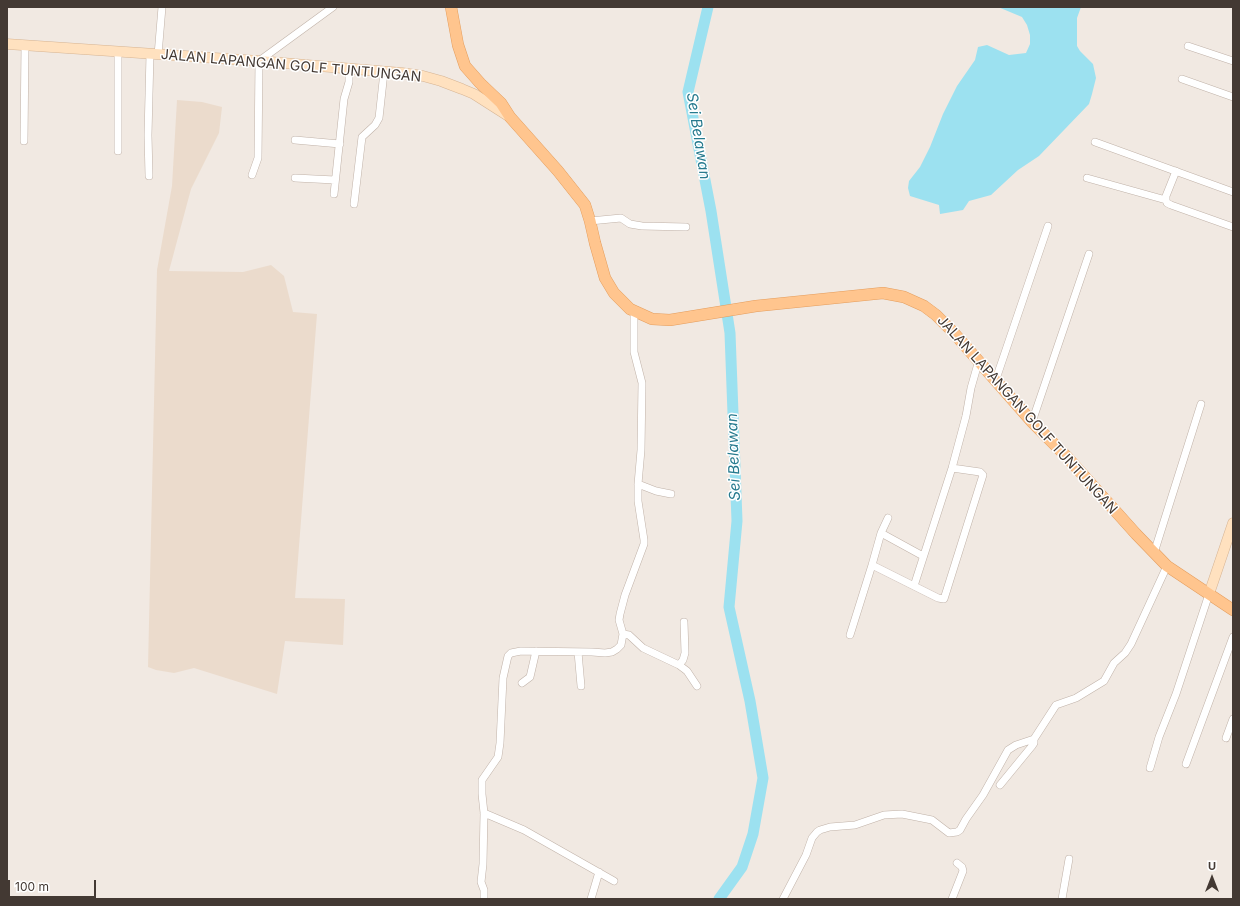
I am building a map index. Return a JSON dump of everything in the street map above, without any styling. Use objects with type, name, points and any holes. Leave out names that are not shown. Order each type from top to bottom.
[{"type":"main road","points":[[450,7],[458,45],[465,66],[501,103],[510,117]]},
{"type":"main road","name":"JALAN LAPANGAN GOLF TUNTUNGAN","points":[[510,117],[558,170],[584,205],[590,220],[605,278],[614,293],[622,302],[634,311],[645,317],[657,320],[670,320],[756,306],[874,293],[887,293],[904,297],[924,306],[936,315],[979,360],[1032,422],[1072,462],[1167,566],[1233,610]]},
{"type":"street","points":[[149,176],[148,135],[154,55],[162,7]]},
{"type":"street","points":[[252,174],[258,158],[259,61],[333,7]]},
{"type":"street","name":"JALAN LAPANGAN GOLF TUNTUNGAN","points":[[7,44],[259,61],[423,76],[441,81],[474,94],[510,117]]},
{"type":"street","points":[[24,141],[25,45]]},
{"type":"street","points":[[1188,46],[1233,61]]},
{"type":"street","points":[[118,52],[118,151]]},
{"type":"street","points":[[334,194],[344,99],[349,82],[349,69]]},
{"type":"street","points":[[354,204],[362,137],[379,118],[384,72]]},
{"type":"street","points":[[1182,78],[1233,97]]},
{"type":"street","points":[[295,140],[340,144]]},
{"type":"street","points":[[1095,142],[1233,192]]},
{"type":"street","points":[[1166,200],[1176,171]]},
{"type":"street","points":[[295,178],[335,180]]},
{"type":"street","points":[[1087,178],[1166,200],[1171,206],[1233,227]]},
{"type":"street","points":[[590,220],[621,218],[634,225],[686,227]]},
{"type":"street","points":[[996,380],[1048,226]]},
{"type":"street","points":[[1032,422],[1089,254]]},
{"type":"street","points":[[484,899],[484,890],[481,882],[483,864],[484,813],[482,780],[498,757],[500,743],[502,678],[508,656],[511,653],[521,651],[605,654],[617,649],[620,645],[623,634],[619,620],[620,614],[625,595],[644,544],[638,501],[641,450],[642,383],[634,352],[634,311]]},
{"type":"street","points":[[914,586],[952,468],[966,416],[970,388],[979,360]]},
{"type":"street","points":[[1154,553],[1202,404]]},
{"type":"street","points":[[872,565],[944,599],[983,475],[980,472],[952,468]]},
{"type":"street","points":[[638,484],[650,489],[671,494]]},
{"type":"street","points":[[850,635],[881,533],[888,518]]},
{"type":"street","points":[[1150,768],[1159,737],[1176,694],[1233,522]]},
{"type":"street","points":[[881,533],[923,556]]},
{"type":"street","points":[[1000,785],[1032,746],[1034,739],[1056,705],[1076,698],[1104,680],[1114,663],[1125,653],[1131,644],[1167,566]]},
{"type":"street","points":[[679,665],[683,660],[684,653],[684,622]]},
{"type":"street","points":[[623,634],[629,635],[643,648],[679,665],[687,671],[697,686]]},
{"type":"street","points":[[1186,764],[1233,637]]},
{"type":"street","points":[[522,683],[530,678],[536,651]]},
{"type":"street","points":[[578,652],[581,686]]},
{"type":"street","points":[[1226,738],[1233,718]]},
{"type":"street","points":[[783,899],[804,860],[812,838],[817,832],[830,826],[855,825],[884,815],[902,814],[932,820],[949,832],[957,832],[960,830],[983,795],[1008,750],[1034,739]]},
{"type":"street","points":[[484,813],[524,830],[614,881]]},
{"type":"street","points":[[1062,899],[1069,859]]},
{"type":"street","points":[[952,899],[963,871],[962,867],[957,863]]},
{"type":"street","points":[[591,899],[599,872]]},
{"type":"shaded area","points":[[177,100],[202,102],[222,107],[219,133],[191,189],[169,271],[243,272],[271,265],[284,276],[293,312],[317,314],[295,598],[345,599],[343,645],[285,641],[277,694],[194,668],[174,673],[148,667],[157,270],[172,186]]},
{"type":"water","points":[[998,7],[1081,7],[1077,18],[1077,46],[1093,64],[1096,78],[1092,94],[1089,104],[1039,156],[1018,170],[991,195],[969,201],[963,210],[940,214],[939,205],[910,196],[908,188],[909,181],[920,167],[957,86],[975,60],[978,47],[987,45],[1009,55],[1026,53],[1030,44],[1030,35],[1027,25],[1022,17]]},
{"type":"waterway","name":"Sei Belawan","points":[[708,7],[688,92],[711,211],[730,333],[737,521],[729,607],[750,701],[763,778],[753,834],[742,867],[719,899]]}]
